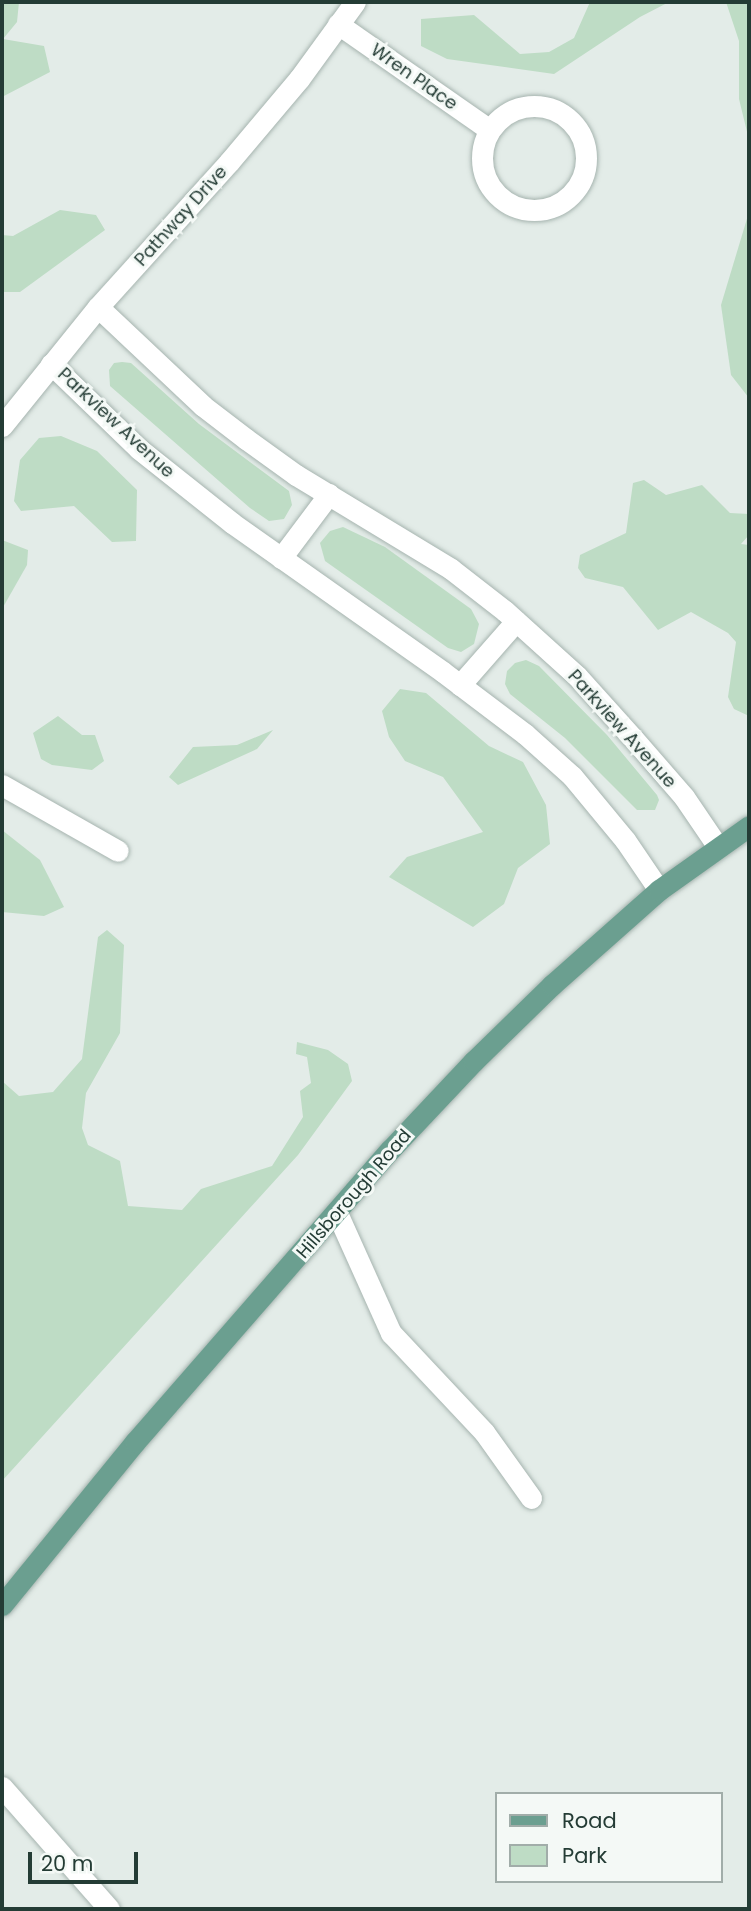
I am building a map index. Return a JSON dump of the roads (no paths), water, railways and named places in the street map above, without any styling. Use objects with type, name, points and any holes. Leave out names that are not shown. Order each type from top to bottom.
[{"type":"main road","name":"Hillsborough Road","points":[[2,1605],[135,1442],[390,1150],[474,1061],[592,948],[659,890],[749,826]]},
{"type":"street","name":"Pathway Drive","points":[[2,426],[98,307],[238,152],[299,79],[355,2]]},
{"type":"street","name":"Wren Place","points":[[338,24],[490,130]]},
{"type":"street","points":[[533,106],[550,108],[565,116],[577,129],[584,145],[586,162],[582,179],[572,194],[559,204],[543,210],[526,210],[509,205],[496,195],[484,172],[483,146],[490,130],[501,117],[516,109],[533,106]]},
{"type":"street","name":"Parkview Avenue","points":[[98,307],[203,406],[296,475],[451,569],[516,621],[577,676],[632,737],[684,797],[718,846]]},
{"type":"street","name":"Parkview Avenue","points":[[51,364],[139,449],[281,558],[460,685],[572,776],[625,839],[659,890]]},
{"type":"street","points":[[281,558],[329,494]]},
{"type":"street","points":[[460,685],[516,621]]},
{"type":"street","points":[[2,785],[118,851]]},
{"type":"street","points":[[337,1213],[391,1333],[484,1432],[531,1498]]},
{"type":"street","points":[[2,1787],[109,1909]]}]
